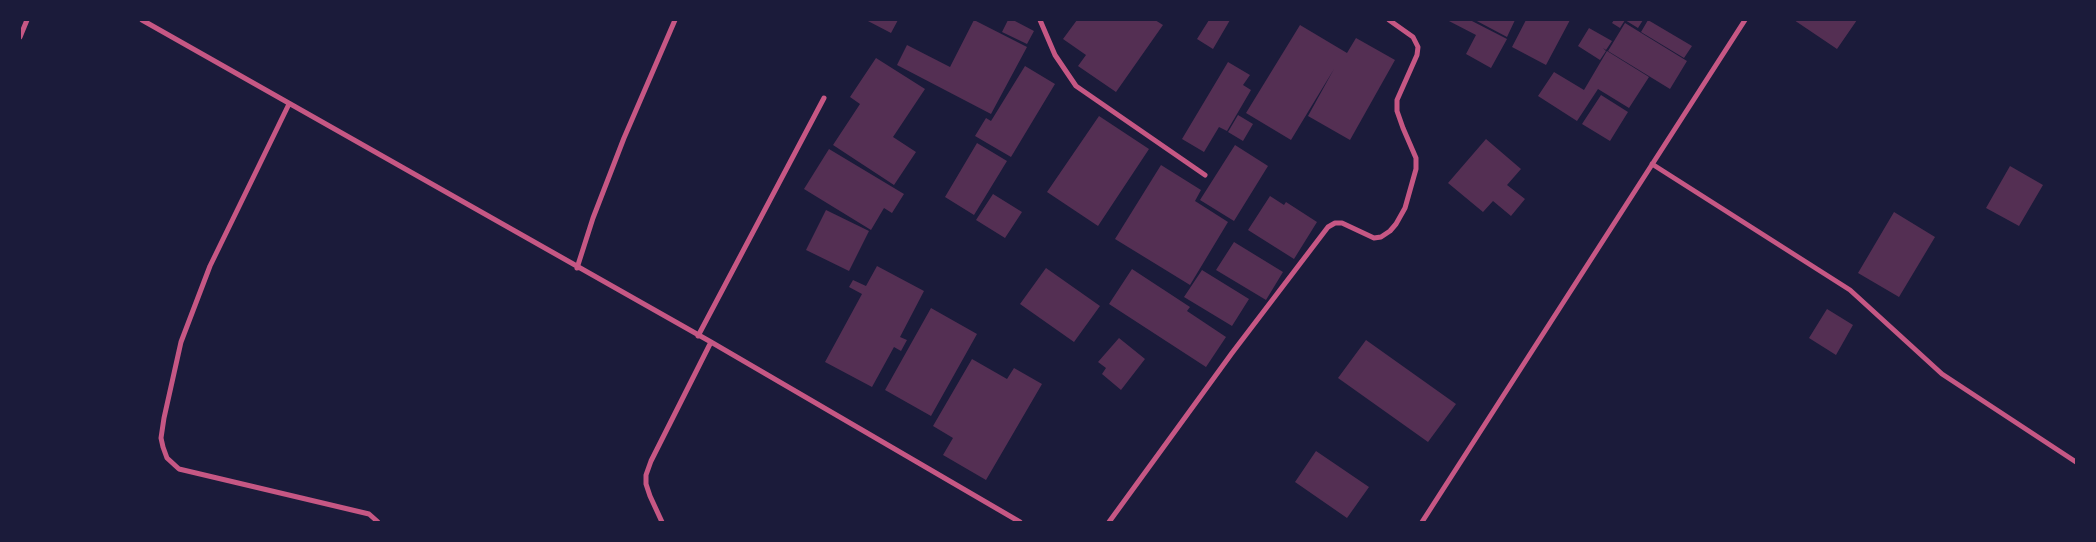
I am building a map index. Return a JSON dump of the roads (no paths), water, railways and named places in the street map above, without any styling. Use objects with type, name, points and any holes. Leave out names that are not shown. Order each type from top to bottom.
[{"type":"street","points":[[20,37],[27,20]]},
{"type":"street","points":[[142,20],[710,342],[1020,522]]},
{"type":"street","points":[[577,268],[593,218],[624,138],[675,20]]},
{"type":"street","points":[[1040,20],[1055,55],[1076,86],[1205,176]]},
{"type":"street","points":[[1108,522],[1232,353],[1328,227],[1334,223],[1342,223],[1374,238],[1381,237],[1396,224],[1405,208],[1416,169],[1416,158],[1397,112],[1397,100],[1417,55],[1418,47],[1413,37],[1389,20]]},
{"type":"street","points":[[1422,522],[1745,20]]},
{"type":"street","points":[[698,336],[824,98]]},
{"type":"street","points":[[289,104],[210,266],[181,342],[161,438],[167,458],[179,469],[369,514],[378,522]]},
{"type":"street","points":[[1652,164],[1850,290],[1942,374],[2076,462]]},
{"type":"street","points":[[662,522],[650,496],[646,484],[646,475],[651,461],[710,342]]}]
